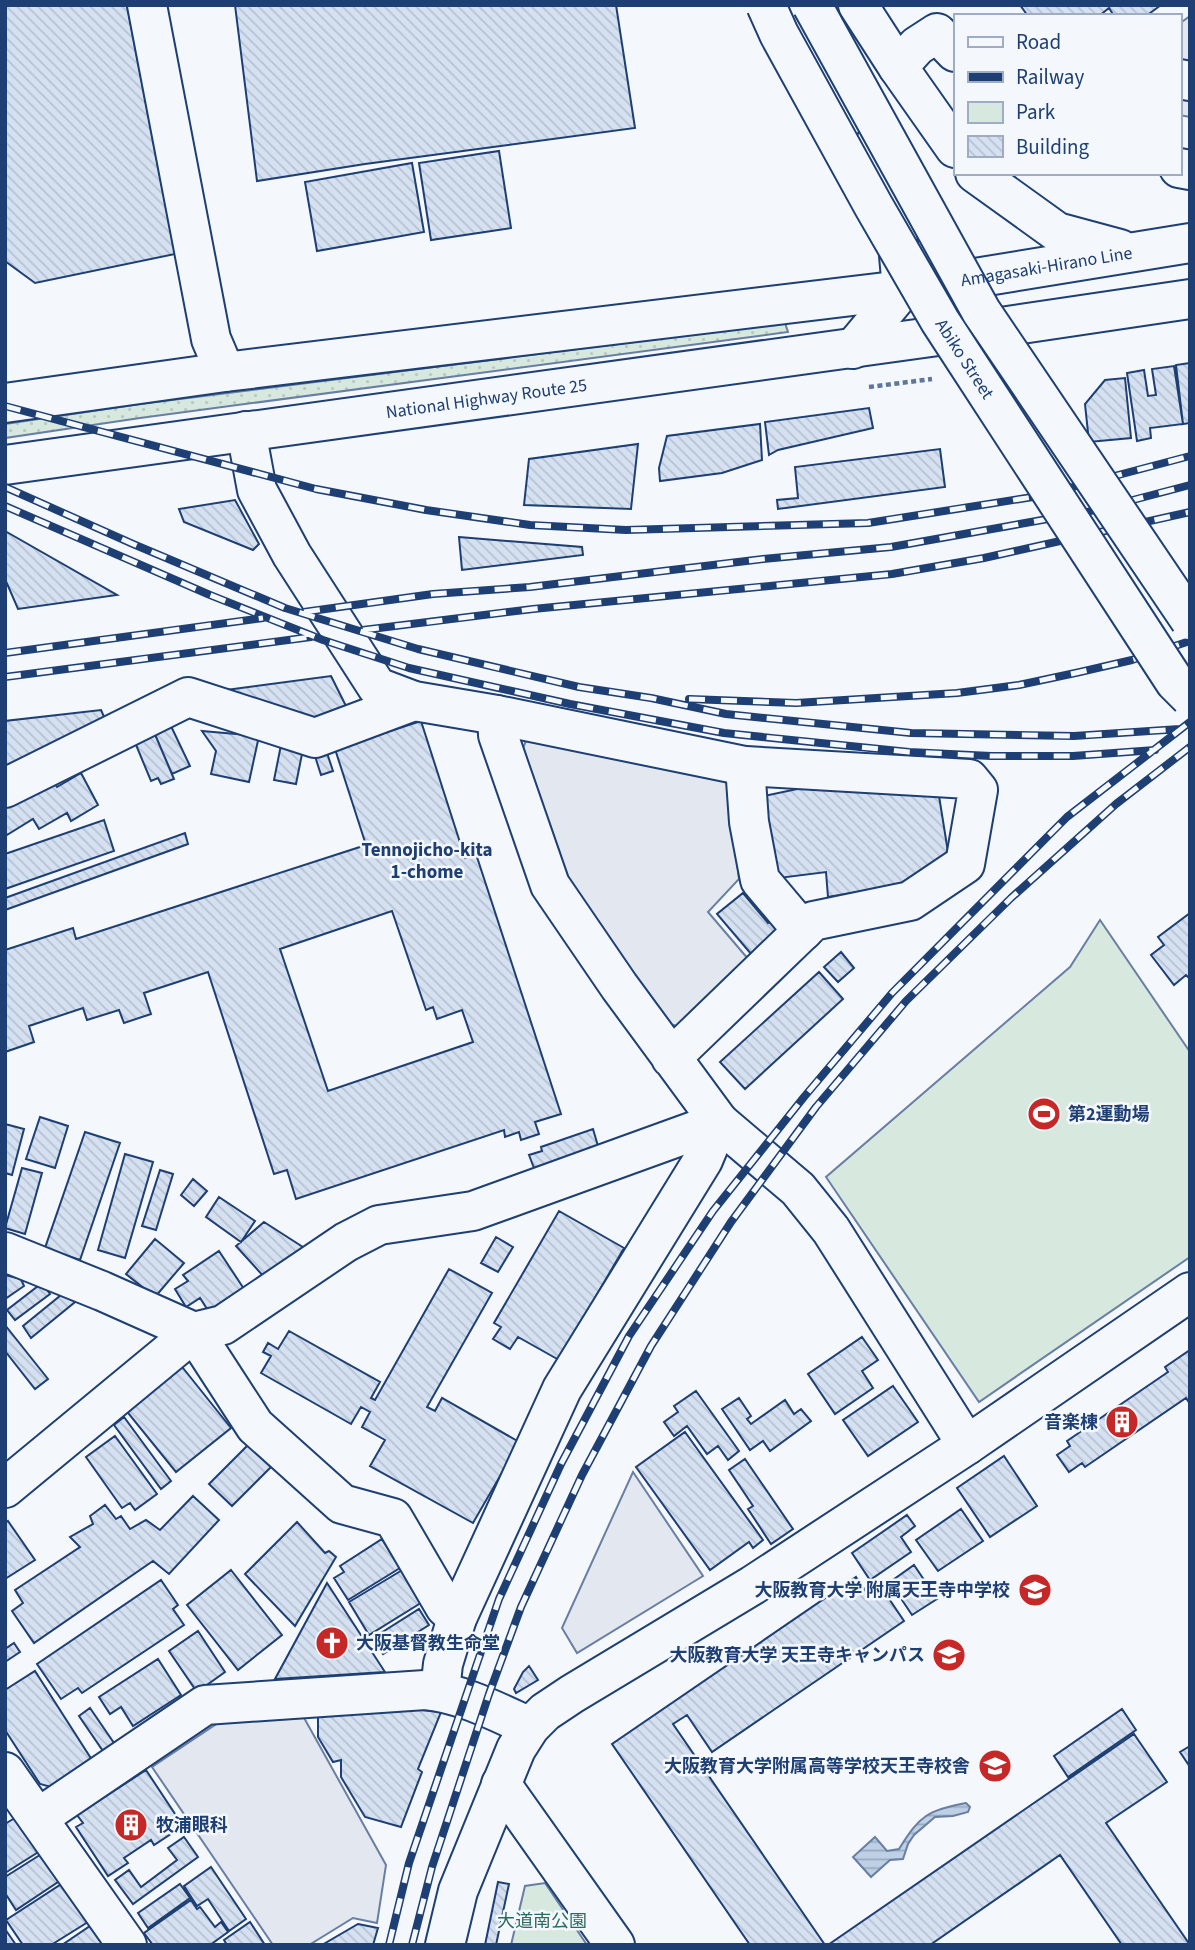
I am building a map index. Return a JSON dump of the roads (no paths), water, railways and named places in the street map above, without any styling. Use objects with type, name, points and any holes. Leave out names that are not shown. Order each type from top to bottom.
[{"type":"main road","points":[[147,5],[211,339],[225,372]]},
{"type":"main road","points":[[765,5],[902,290],[967,332],[1190,299]]},
{"type":"main road","name":"Abiko Street","points":[[765,5],[873,205],[940,321],[1175,681],[1190,697]]},
{"type":"main road","points":[[812,5],[981,311],[1190,620]]},
{"type":"main road","points":[[826,5],[892,186],[902,290],[853,349]]},
{"type":"main road","points":[[858,5],[954,147]]},
{"type":"main road","points":[[898,67],[917,46],[937,33],[954,51]]},
{"type":"main road","points":[[978,175],[1057,232],[1132,252]]},
{"type":"main road","name":"Amagasaki-Hirano Line","points":[[902,290],[1190,243]]},
{"type":"main road","points":[[5,403],[225,372],[902,290]]},
{"type":"main road","name":"National Highway Route 25","points":[[5,465],[967,332]]},
{"type":"main road","points":[[246,431],[257,490],[292,555],[377,687],[414,701],[497,715],[745,766],[969,779],[978,790],[965,864],[910,901],[813,921],[671,1058]]},
{"type":"main road","points":[[5,788],[188,697],[315,738],[414,701]]},
{"type":"main road","points":[[497,715],[498,735],[550,885],[618,986],[719,1122],[798,1189],[831,1230],[967,1445]]},
{"type":"main road","points":[[745,766],[750,822],[760,880],[803,931]]},
{"type":"main road","points":[[5,1488],[194,1332],[223,1325],[346,1241],[379,1225],[473,1211],[719,1122]]},
{"type":"main road","points":[[440,1691],[443,1664],[457,1618],[562,1389],[703,1160],[719,1122]]},
{"type":"main road","points":[[5,1252],[194,1332],[255,1426],[342,1504],[393,1518],[445,1606],[457,1618]]},
{"type":"main road","points":[[445,1945],[458,1891],[516,1749],[530,1727],[545,1712],[753,1585],[967,1445],[1190,1292]]},
{"type":"main road","points":[[38,1818],[205,1705],[440,1691],[530,1727]]},
{"type":"main road","points":[[5,1772],[127,1945]]},
{"type":"main road","points":[[501,1784],[615,1945]]},
{"type":"water","points":[[966,1803],[970,1807],[968,1812],[935,1817],[914,1835],[903,1859],[890,1860],[871,1877],[853,1857],[875,1837],[887,1851],[899,1849],[926,1816]]},
{"type":"railway","points":[[5,406],[316,489],[426,510],[530,525],[626,530],[868,523],[1039,496],[1190,456]]},
{"type":"railway","points":[[304,612],[433,594],[530,587],[763,559],[891,547],[1087,512],[1190,485]]},
{"type":"railway","points":[[5,487],[285,608],[418,649],[579,687],[651,698],[726,714],[911,733],[1074,736],[1180,729]]},
{"type":"railway","points":[[5,506],[210,595],[323,640],[409,668],[570,704],[724,733],[909,752],[1073,756],[1155,750]]},
{"type":"railway","points":[[363,630],[533,609],[892,574],[984,558],[1190,512]]},
{"type":"railway","points":[[5,653],[263,618]]},
{"type":"railway","points":[[5,677],[311,637]]},
{"type":"railway","points":[[689,699],[796,703],[957,693],[1019,685],[1080,672],[1132,660],[1190,641]]},
{"type":"railway","points":[[389,1945],[409,1863],[499,1599],[561,1464],[629,1336],[713,1211],[892,993],[1067,817],[1190,722]]},
{"type":"railway","points":[[412,1945],[432,1867],[521,1607],[582,1475],[651,1346],[731,1222],[816,1107],[906,1001],[1011,898],[1116,804],[1190,747]]},
{"type":"place","name":"第2運動場","points":[[1044,1114]]},
{"type":"place","name":"音楽棟","points":[[1122,1422]]},
{"type":"place","name":"大阪教育大学 附属天王寺中学校","points":[[1035,1590]]},
{"type":"place","name":"大阪基督教生命堂","points":[[332,1643]]},
{"type":"place","name":"大阪教育大学 天王寺キャンパス","points":[[949,1655]]},
{"type":"place","name":"大阪教育大学附属高等学校天王寺校舎","points":[[995,1766]]},
{"type":"place","name":"牧浦眼科","points":[[131,1825]]},
{"type":"district","name":"Tennojicho-kita 1-chome","points":[[427,860]]},
{"type":"park label","name":"大道南公園","points":[[542,1921]]}]
